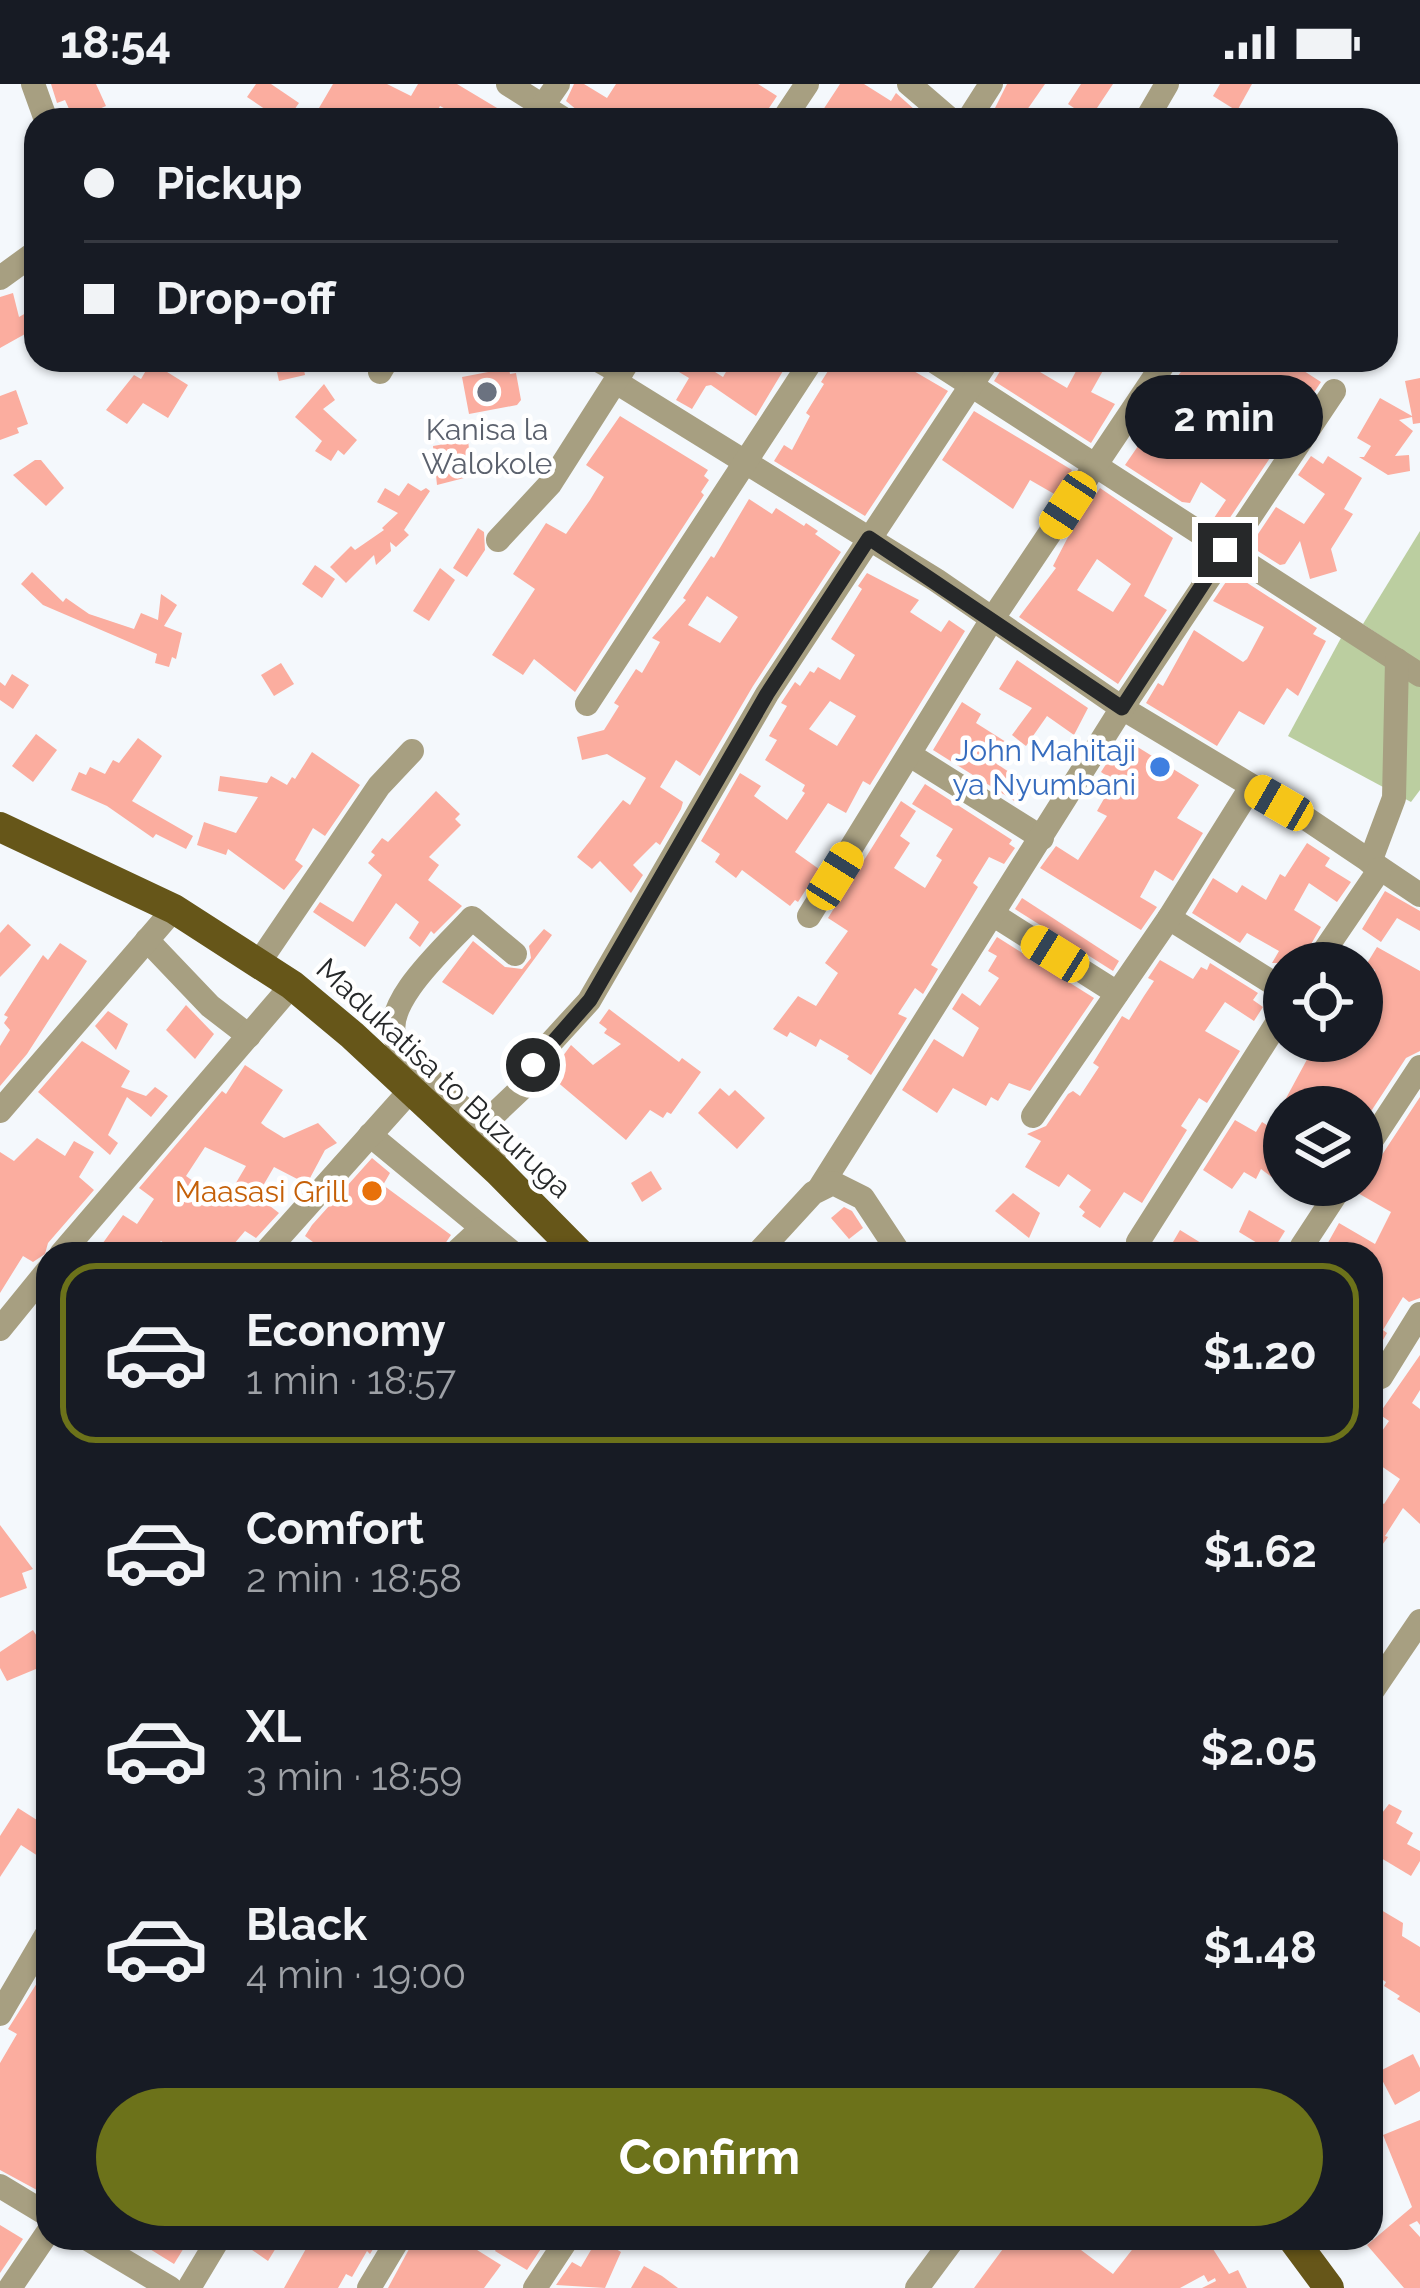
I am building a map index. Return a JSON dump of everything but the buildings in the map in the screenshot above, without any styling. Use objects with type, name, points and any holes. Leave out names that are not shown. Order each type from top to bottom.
[{"type":"main road","name":"Madukatisa to Buzuruga","points":[[0,827],[174,909],[292,985],[352,1035],[568,1242]]},
{"type":"main road","points":[[1301,2250],[1329,2288]]},
{"type":"street","points":[[508,84],[534,108]]},
{"type":"street","points":[[909,84],[937,108]]},
{"type":"street","points":[[498,540],[550,484],[622,372],[1122,708],[1420,895]]},
{"type":"street","points":[[587,704],[804,372]]},
{"type":"street","points":[[952,372],[1420,675]]},
{"type":"street","points":[[482,1126],[522,1088],[545,1048],[590,1000],[767,694],[980,372]]},
{"type":"street","points":[[809,916],[991,621],[1158,372]]},
{"type":"street","points":[[769,1242],[820,1190],[1122,708],[1334,391]]},
{"type":"street","points":[[1329,942],[1375,866],[1394,798],[1397,660]]},
{"type":"street","points":[[260,962],[343,835],[412,751]]},
{"type":"street","points":[[910,755],[1042,838]]},
{"type":"street","points":[[1033,1116],[1169,918],[1251,787]]},
{"type":"street","points":[[0,1112],[174,909]]},
{"type":"street","points":[[994,915],[1117,993]]},
{"type":"street","points":[[498,1172],[482,1126],[408,1055],[393,1027],[402,998],[472,918],[515,954]]},
{"type":"street","points":[[1169,918],[1263,977]]},
{"type":"street","points":[[147,940],[210,1006],[249,1036]]},
{"type":"street","points":[[72,1242],[292,985]]},
{"type":"street","points":[[1138,1242],[1263,1045]]},
{"type":"street","points":[[1383,1125],[1417,1077]]},
{"type":"street","points":[[275,1242],[409,1092]]},
{"type":"street","points":[[370,1135],[499,1242]]},
{"type":"street","points":[[820,1190],[833,1183],[863,1198],[892,1242]]},
{"type":"street","points":[[1305,1242],[1328,1206]]},
{"type":"street","points":[[467,1242],[482,1229]]},
{"type":"street","points":[[0,1329],[36,1285]]},
{"type":"street","points":[[1383,1374],[1420,1314]]},
{"type":"street","points":[[1383,1675],[1420,1621]]},
{"type":"street","points":[[0,2014],[36,1952]]},
{"type":"street","points":[[0,2186],[36,2208]]},
{"type":"street","points":[[10,2288],[36,2250]]},
{"type":"street","points":[[106,2250],[170,2288]]},
{"type":"street","points":[[189,2288],[212,2250]]},
{"type":"street","points":[[369,2288],[392,2250]]},
{"type":"street","points":[[535,2288],[560,2250]]},
{"type":"street","points":[[917,2288],[945,2250]]},
{"type":"green space","points":[[1420,531],[1420,662],[1363,624]]},
{"type":"green space","points":[[1348,625],[1420,674],[1420,790],[1411,802],[1288,736]]},
{"type":"place","name":"Kanisa la Walokole","points":[[487,392]]},
{"type":"place","name":"John Mahitaji ya Nyumbani","points":[[1160,767]]},
{"type":"place","name":"Maasasi Grill","points":[[372,1191]]},
{"type":"route","points":[[533,1065],[590,1000],[767,694],[869,538],[1122,708],[1225,550]]}]
